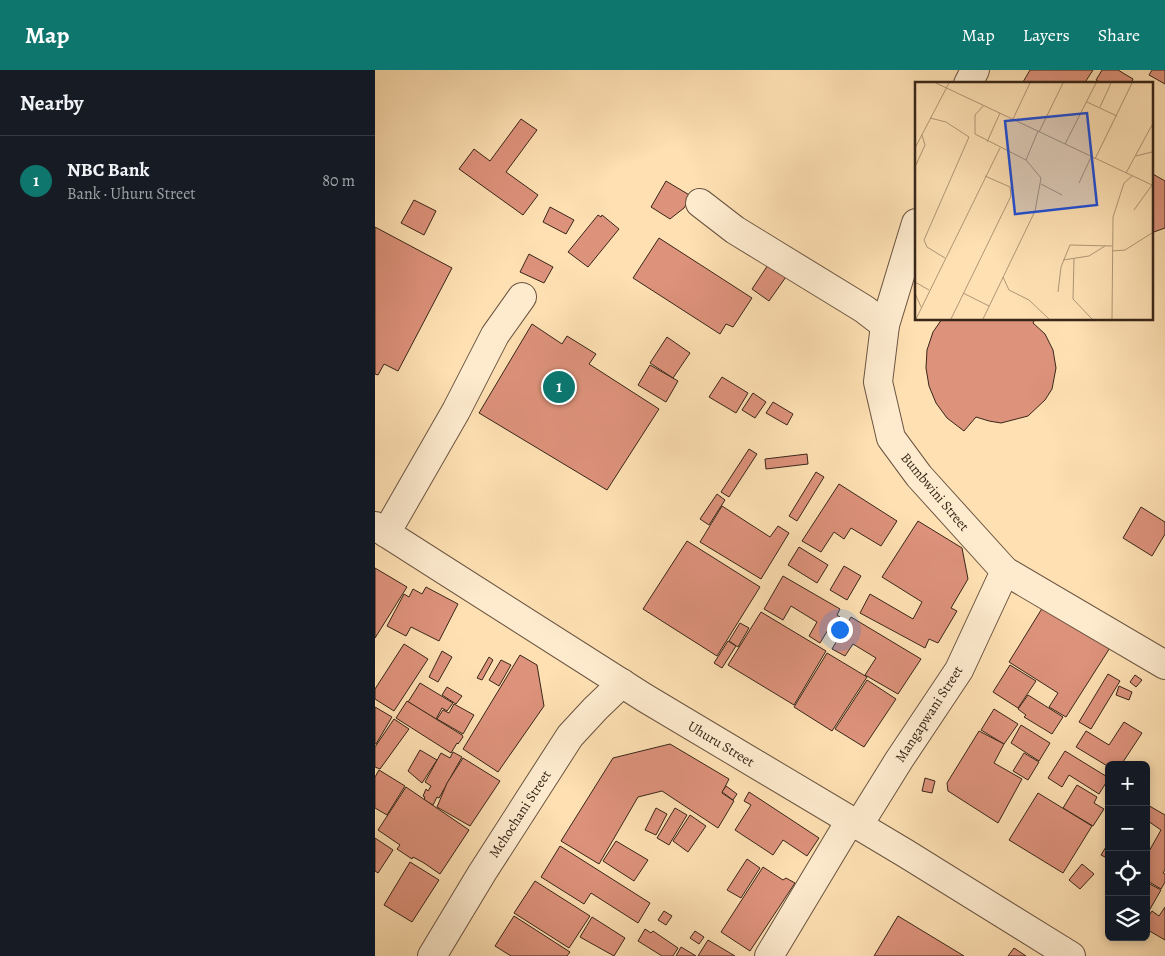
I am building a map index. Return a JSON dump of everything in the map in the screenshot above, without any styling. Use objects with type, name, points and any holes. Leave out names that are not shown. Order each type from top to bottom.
[{"type":"street","points":[[969,82],[975,70]]},
{"type":"street","points":[[700,203],[735,230],[864,309],[885,325]]},
{"type":"street","name":"Bumbwini Street","points":[[915,226],[885,325],[878,382],[891,438],[919,476],[1005,571],[1165,665]]},
{"type":"street","points":[[380,530],[456,411],[495,335],[521,297]]},
{"type":"street","name":"Uhuru Street","points":[[380,530],[622,683],[1071,956]]},
{"type":"street","name":"Mangapwani Street","points":[[769,956],[854,824],[959,670],[1005,571]]},
{"type":"street","name":"Mchochani Street","points":[[433,956],[482,873],[570,736],[622,683]]},
{"type":"building","points":[[1030,70],[1093,70],[1085,82],[1023,82]]},
{"type":"building","points":[[1102,70],[1118,70],[1133,79],[1132,82],[1100,82],[1096,80]]},
{"type":"building","points":[[1152,70],[1165,70],[1165,84],[1149,75]]},
{"type":"building","points":[[521,119],[537,130],[506,172],[538,195],[523,215],[459,169],[474,149],[490,161]]},
{"type":"building","points":[[1153,174],[1165,181],[1165,228],[1153,232]]},
{"type":"building","points":[[666,181],[691,196],[684,208],[670,219],[651,207]]},
{"type":"building","points":[[414,200],[436,211],[424,235],[401,223]]},
{"type":"building","points":[[550,207],[574,220],[566,234],[543,222]]},
{"type":"building","points":[[598,215],[601,217],[602,215],[619,229],[588,267],[568,252]]},
{"type":"building","points":[[375,227],[452,268],[398,371],[384,364],[378,375],[375,374]]},
{"type":"building","points":[[659,238],[752,298],[733,327],[726,324],[720,334],[633,278]]},
{"type":"building","points":[[529,254],[553,267],[544,283],[520,272]]},
{"type":"building","points":[[770,262],[788,274],[769,301],[752,289]]},
{"type":"building","points":[[941,320],[1034,320],[1033,323],[1045,334],[1053,350],[1056,368],[1052,389],[1045,400],[1028,416],[1001,423],[976,417],[964,431],[947,418],[936,403],[929,386],[926,368],[927,350],[933,332]]},
{"type":"building","points":[[532,324],[562,344],[567,336],[596,354],[589,364],[659,409],[607,490],[479,413]]},
{"type":"building","points":[[667,337],[690,353],[673,378],[650,363]]},
{"type":"building","points":[[650,365],[678,381],[666,402],[638,385]]},
{"type":"building","points":[[722,377],[748,393],[736,413],[709,397]]},
{"type":"building","points":[[753,393],[766,402],[755,418],[742,410]]},
{"type":"building","points":[[773,402],[793,414],[787,425],[766,413]]},
{"type":"building","points":[[749,449],[757,454],[729,497],[721,492]]},
{"type":"building","points":[[807,454],[808,464],[766,469],[765,459]]},
{"type":"building","points":[[816,472],[824,477],[797,521],[789,516]]},
{"type":"building","points":[[839,484],[897,521],[881,546],[851,528],[844,539],[834,532],[821,552],[802,541]]},
{"type":"building","points":[[717,494],[725,500],[709,525],[700,519]]},
{"type":"building","points":[[722,506],[770,537],[778,526],[789,533],[761,579],[700,542]]},
{"type":"building","points":[[1141,507],[1165,522],[1165,534],[1152,556],[1123,538]]},
{"type":"building","points":[[918,521],[962,548],[968,579],[951,608],[957,611],[938,643],[929,639],[925,648],[860,613],[870,594],[913,619],[922,602],[882,577]]},
{"type":"building","points":[[687,541],[760,587],[717,656],[643,609]]},
{"type":"building","points":[[799,547],[828,565],[817,583],[788,565]]},
{"type":"building","points":[[844,566],[861,576],[847,600],[830,590]]},
{"type":"building","points":[[375,568],[407,587],[375,638]]},
{"type":"building","points":[[783,576],[840,609],[837,615],[840,617],[834,626],[831,625],[820,643],[809,636],[817,622],[791,606],[783,620],[764,609]]},
{"type":"building","points":[[426,587],[458,604],[439,641],[411,627],[406,636],[387,626],[404,594],[409,597],[413,589],[422,594]]},
{"type":"building","points":[[1046,602],[1113,643],[1066,717],[1049,707],[1058,693],[1009,662]]},
{"type":"building","points":[[761,612],[826,651],[794,705],[728,665]]},
{"type":"building","points":[[851,617],[921,659],[898,694],[865,675],[876,658],[853,644],[845,656],[832,649]]},
{"type":"building","points":[[740,623],[749,628],[738,647],[729,641]]},
{"type":"building","points":[[728,641],[736,646],[722,668],[714,663]]},
{"type":"building","points":[[404,644],[428,659],[394,711],[375,699],[375,689]]},
{"type":"building","points":[[442,651],[452,657],[438,682],[429,677]]},
{"type":"building","points":[[827,653],[867,677],[832,731],[794,707]]},
{"type":"building","points":[[520,655],[537,665],[544,706],[498,772],[463,749]]},
{"type":"building","points":[[489,657],[493,660],[482,680],[477,678]]},
{"type":"building","points":[[501,660],[511,665],[499,686],[489,680]]},
{"type":"building","points":[[1010,665],[1036,681],[1018,708],[993,692]]},
{"type":"building","points":[[1108,674],[1120,681],[1091,729],[1079,722]]},
{"type":"building","points":[[1135,675],[1142,680],[1136,687],[1130,682]]},
{"type":"building","points":[[867,680],[896,699],[864,747],[835,729]]},
{"type":"building","points":[[420,683],[453,703],[447,711],[442,708],[436,719],[408,702]]},
{"type":"building","points":[[1119,686],[1132,692],[1129,700],[1116,695]]},
{"type":"building","points":[[447,687],[462,696],[456,704],[442,695]]},
{"type":"building","points":[[1028,695],[1063,717],[1052,734],[1024,717],[1026,715],[1018,709]]},
{"type":"building","points":[[407,701],[462,735],[463,737],[451,753],[396,718]]},
{"type":"building","points":[[454,704],[474,715],[463,734],[437,719],[443,710],[449,713]]},
{"type":"building","points":[[375,707],[392,717],[376,744],[375,744]]},
{"type":"building","points":[[994,709],[1018,724],[1004,744],[981,730]]},
{"type":"building","points":[[394,719],[409,729],[380,769],[375,767],[375,747]]},
{"type":"building","points":[[1124,722],[1142,733],[1124,761],[1105,761],[1105,765],[1076,747],[1086,731],[1109,745]]},
{"type":"building","points":[[1021,725],[1050,743],[1039,761],[1011,743]]},
{"type":"building","points":[[979,731],[1004,744],[994,763],[1022,779],[998,823],[948,791],[947,783]]},
{"type":"building","points":[[670,744],[729,779],[722,793],[734,801],[718,828],[662,791],[638,797],[599,864],[561,841],[613,758]]},
{"type":"building","points":[[420,750],[437,760],[422,783],[408,771]]},
{"type":"building","points":[[1065,751],[1105,776],[1105,784],[1099,794],[1069,775],[1062,787],[1048,778]]},
{"type":"building","points":[[453,752],[462,757],[439,798],[437,797],[433,805],[424,800],[425,797],[423,796],[426,789],[428,791],[431,786],[425,782],[441,753],[450,758]]},
{"type":"building","points":[[1024,753],[1039,762],[1028,780],[1013,771]]},
{"type":"building","points":[[463,758],[500,781],[470,826],[437,807],[447,783]]},
{"type":"building","points":[[379,770],[405,786],[387,815],[375,808],[375,777]]},
{"type":"building","points":[[925,778],[935,781],[932,793],[922,791]]},
{"type":"building","points":[[1077,785],[1097,797],[1094,803],[1104,809],[1093,826],[1063,808]]},
{"type":"building","points":[[726,786],[737,794],[733,800],[722,792]]},
{"type":"building","points":[[406,787],[469,830],[440,874],[397,849],[400,845],[378,830]]},
{"type":"building","points":[[749,792],[819,838],[807,856],[783,840],[773,855],[735,830],[751,805],[744,801]]},
{"type":"building","points":[[1038,793],[1092,826],[1063,873],[1009,840]]},
{"type":"building","points":[[1150,806],[1165,815],[1165,870],[1163,873],[1165,874],[1165,882],[1161,889],[1150,882],[1150,849],[1161,830],[1150,822]]},
{"type":"building","points":[[656,808],[667,814],[656,835],[645,830]]},
{"type":"building","points":[[675,808],[687,815],[669,845],[657,838]]},
{"type":"building","points":[[690,815],[706,826],[688,852],[673,841]]},
{"type":"building","points":[[375,838],[393,850],[378,873],[375,871]]},
{"type":"building","points":[[616,841],[648,860],[634,881],[603,861]]},
{"type":"building","points":[[560,846],[650,903],[638,923],[591,893],[584,904],[541,877]]},
{"type":"building","points":[[1105,848],[1105,857],[1101,855]]},
{"type":"building","points":[[747,859],[760,868],[741,898],[727,890]]},
{"type":"building","points":[[410,862],[439,880],[412,922],[384,905]]},
{"type":"building","points":[[1082,864],[1094,874],[1080,889],[1069,880]]},
{"type":"building","points":[[763,867],[783,880],[786,878],[795,883],[750,951],[721,932]]},
{"type":"building","points":[[535,881],[590,916],[569,948],[514,913]]},
{"type":"building","points":[[1150,884],[1161,890],[1150,909]]},
{"type":"building","points":[[1165,907],[1165,940],[1150,931],[1150,914],[1152,911],[1159,916]]},
{"type":"building","points":[[664,911],[672,916],[666,925],[658,920]]},
{"type":"building","points":[[514,916],[570,952],[567,956],[511,956],[495,946]]},
{"type":"building","points":[[898,916],[964,956],[874,956]]},
{"type":"building","points":[[592,917],[625,938],[614,956],[580,937]]},
{"type":"building","points":[[645,929],[651,933],[653,931],[678,948],[673,956],[662,956],[638,941]]},
{"type":"building","points":[[695,931],[704,937],[699,944],[690,938]]},
{"type":"building","points":[[708,940],[735,956],[698,956]]},
{"type":"building","points":[[681,947],[696,956],[676,956]]},
{"type":"building","points":[[1014,948],[1026,956],[1008,956]]},
{"type":"place","name":"NBC Bank","points":[[559,387]]}]
